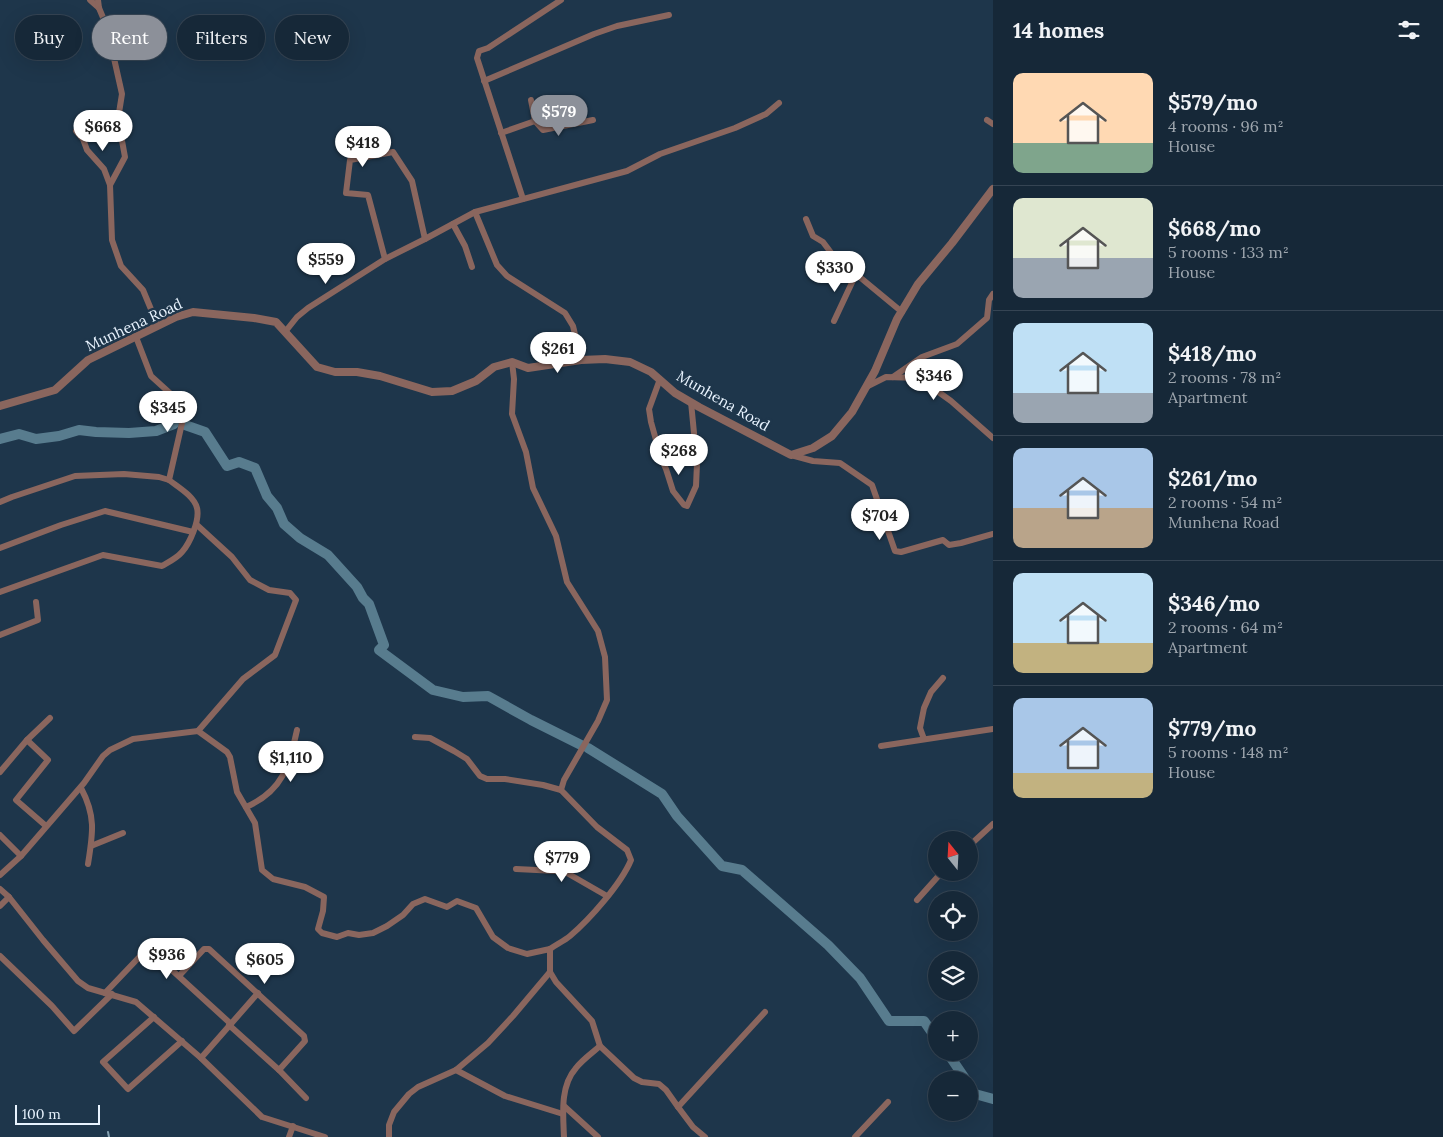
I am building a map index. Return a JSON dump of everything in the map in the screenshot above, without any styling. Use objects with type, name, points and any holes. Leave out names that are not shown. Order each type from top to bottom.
[{"type":"street","points":[[90,0],[99,8]]},
{"type":"street","points":[[98,0],[99,8],[107,27],[122,94],[118,119],[125,157],[110,185]]},
{"type":"street","points":[[523,199],[477,58],[479,52],[561,0]]},
{"type":"street","points":[[484,81],[594,34],[617,26],[669,15]]},
{"type":"street","points":[[531,100],[535,121],[543,130],[593,120]]},
{"type":"street","points":[[285,332],[297,317],[308,308],[385,259],[475,212],[627,171],[660,154],[735,128],[766,114],[779,103]]},
{"type":"street","points":[[987,120],[993,124]]},
{"type":"street","points":[[501,132],[535,121]]},
{"type":"street","points":[[76,131],[83,139],[87,150],[104,169],[110,185],[112,240],[122,266],[144,290],[158,326]]},
{"type":"street","points":[[385,259],[368,195],[346,193],[350,160],[392,152],[412,181],[425,239]]},
{"type":"street","points":[[791,455],[813,448],[832,436],[852,412],[875,371],[896,319],[918,284],[993,189]]},
{"type":"street","points":[[475,212],[497,265],[507,276],[565,313],[573,326],[581,360]]},
{"type":"street","points":[[806,219],[813,236],[823,242],[838,262],[856,274],[902,312]]},
{"type":"street","points":[[453,224],[465,246],[472,267]]},
{"type":"street","points":[[834,321],[856,274]]},
{"type":"street","points":[[893,377],[922,357],[957,344],[987,318],[989,300],[993,294]]},
{"type":"street","name":"Munhena Road","points":[[0,406],[55,390],[88,360],[176,317],[193,312],[276,322],[317,367],[335,372],[357,372],[380,376],[432,392],[452,391],[476,381],[494,367],[512,362],[528,368],[581,360],[605,359],[630,362],[651,372],[675,393],[791,455]]},
{"type":"street","points":[[136,337],[151,376],[183,405],[184,410],[169,480]]},
{"type":"street","points":[[512,362],[514,379],[512,414],[526,452],[533,488],[556,536],[567,582],[598,631],[605,657],[606,700],[590,736],[564,780],[561,790]]},
{"type":"street","points":[[866,387],[886,377],[919,378],[951,401],[993,438]]},
{"type":"street","points":[[660,380],[649,409],[651,422],[673,491],[684,505],[687,506],[696,486],[697,464],[691,402]]},
{"type":"street","points":[[791,455],[813,461],[840,463],[872,485],[895,551],[902,552],[943,540],[949,545],[961,543],[993,534]]},
{"type":"street","points":[[0,502],[12,496],[75,476],[124,474],[159,477],[169,480],[186,492],[197,507],[197,525],[182,552],[162,566],[103,555],[0,592]]},
{"type":"street","points":[[0,548],[61,525],[105,512],[193,532]]},
{"type":"street","points":[[0,875],[21,856],[80,788],[103,756],[110,750],[134,740],[198,731],[243,678],[275,655],[296,600],[290,593],[269,590],[250,580],[232,557],[197,525]]},
{"type":"street","points":[[0,635],[38,620],[36,602]]},
{"type":"street","points":[[924,739],[920,728],[924,708],[931,692],[943,678]]},
{"type":"street","points":[[0,772],[50,718]]},
{"type":"street","points":[[882,746],[993,729]]},
{"type":"street","points":[[246,807],[268,794],[283,776],[290,760],[297,730]]},
{"type":"street","points":[[198,731],[227,752],[230,757],[237,792],[255,823],[262,870],[273,879],[305,887],[324,897],[323,911],[318,929],[322,934],[337,937],[348,933],[359,935],[373,933],[403,915],[413,904],[424,899],[447,907],[457,901],[476,908],[493,937],[508,948],[527,954],[550,948],[570,936],[625,874],[630,860],[627,850],[597,827],[561,790],[505,779],[487,779],[480,776],[467,759],[454,751],[430,738],[415,737]]},
{"type":"street","points":[[28,740],[48,760],[16,800],[46,826]]},
{"type":"street","points":[[80,788],[87,799],[92,818],[93,834],[88,864]]},
{"type":"street","points":[[978,838],[993,824]]},
{"type":"street","points":[[91,846],[123,833]]},
{"type":"street","points":[[0,835],[21,856]]},
{"type":"street","points":[[516,869],[567,873],[607,896]]},
{"type":"street","points":[[916,900],[934,881]]},
{"type":"street","points":[[0,889],[78,981],[88,988],[136,1002],[182,1041],[262,1116],[325,1137]]},
{"type":"street","points":[[0,906],[9,898]]},
{"type":"street","points":[[550,948],[550,972],[556,982],[592,1021],[600,1046],[634,1078],[642,1082],[659,1084],[666,1090],[693,1128],[705,1137]]},
{"type":"street","points":[[179,976],[204,949],[209,949],[304,1036],[305,1041],[279,1070]]},
{"type":"street","points":[[0,956],[52,1006],[74,1031],[145,951],[151,951],[279,1070],[306,1098]]},
{"type":"street","points":[[389,1137],[389,1125],[394,1112],[409,1094],[418,1087],[456,1070],[488,1043],[550,972]]},
{"type":"street","points":[[200,1058],[258,993]]},
{"type":"street","points":[[678,1107],[765,1012]]},
{"type":"street","points":[[154,1017],[103,1062],[128,1089],[182,1041]]},
{"type":"street","points":[[564,1137],[563,1114],[566,1085],[569,1076],[577,1066],[600,1046]]},
{"type":"street","points":[[456,1070],[505,1096],[563,1114]]},
{"type":"street","points":[[856,1137],[888,1102]]},
{"type":"street","points":[[564,1106],[598,1137]]},
{"type":"street","points":[[289,1137],[293,1126]]},
{"type":"waterway","points":[[0,439],[19,434],[36,439],[59,436],[79,430],[129,433],[156,431],[174,424]]},
{"type":"waterway","points":[[185,425],[205,432],[227,466],[239,462],[255,468],[267,496],[277,508],[284,524],[300,538],[328,555],[357,587],[369,604],[384,645],[379,650],[433,690],[463,697],[488,696],[581,745]]},
{"type":"waterway","points":[[588,748],[662,794],[677,816],[722,866],[742,870],[828,945],[860,978],[889,1021],[924,1021],[928,1027]]},
{"type":"waterway","points":[[953,1061],[960,1071]]},
{"type":"waterway","points":[[978,1095],[993,1099]]},
{"type":"waterway","points":[[108,1132],[109,1137]]}]
